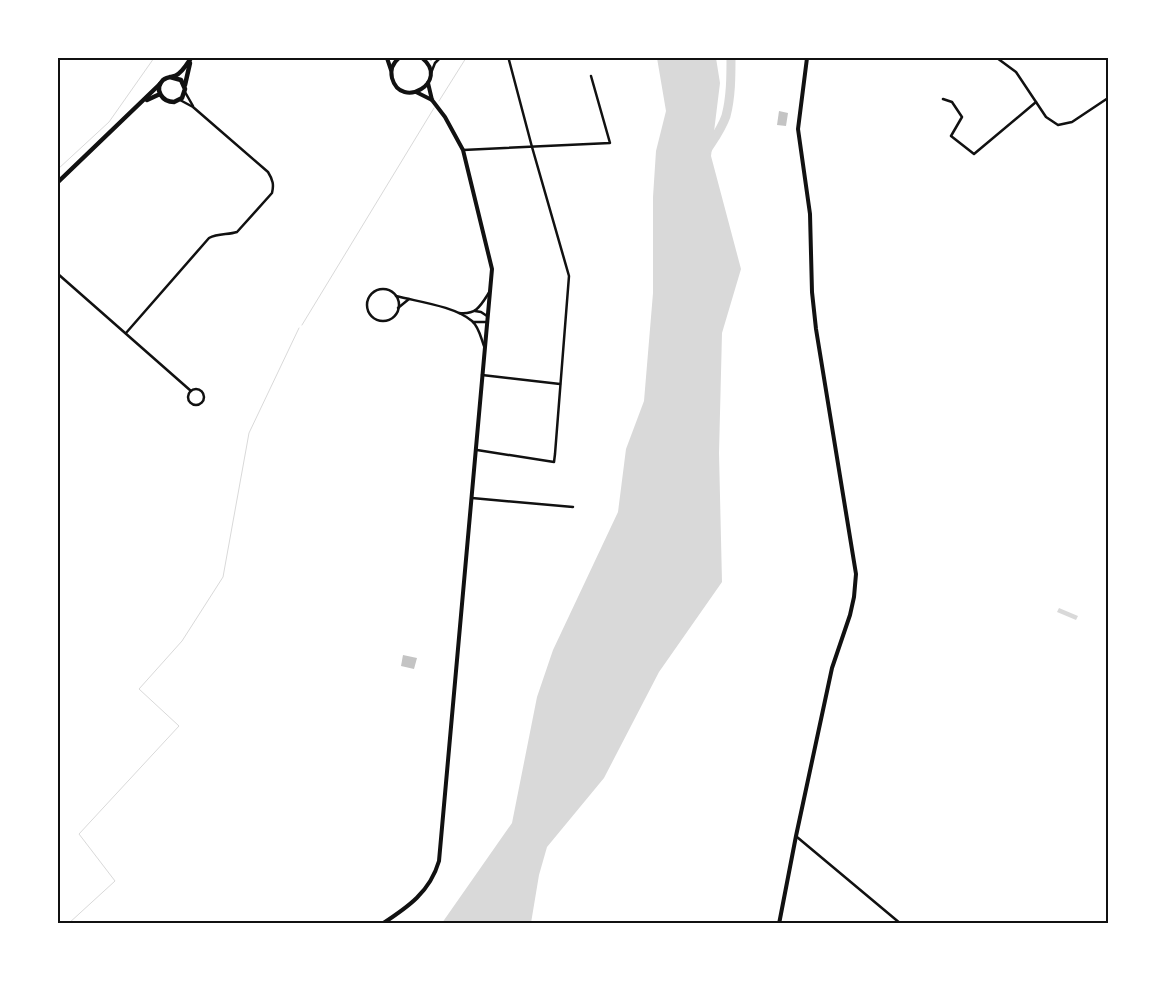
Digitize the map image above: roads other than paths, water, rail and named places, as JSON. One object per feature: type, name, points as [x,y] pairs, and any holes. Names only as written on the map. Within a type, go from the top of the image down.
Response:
[{"type":"main road","points":[[58,182],[166,78],[180,73],[192,58]]},
{"type":"main road","points":[[160,84],[160,94],[163,99],[168,102],[180,100],[185,89],[187,70],[192,58]]},
{"type":"main road","points":[[170,77],[181,80],[185,89]]},
{"type":"main road","points":[[135,108],[153,96],[160,94]]},
{"type":"street","points":[[388,58],[394,83],[403,92],[416,92],[428,84]]},
{"type":"street","points":[[391,71],[399,58]]},
{"type":"street","points":[[424,58],[434,58]]},
{"type":"street","points":[[424,58],[431,74]]},
{"type":"street","points":[[382,924],[414,903],[433,878],[439,861],[492,269],[463,150],[445,117],[432,100],[428,84],[435,62],[440,58]]},
{"type":"street","points":[[779,924],[832,668],[854,597],[856,574],[812,301],[810,214],[798,129],[807,58]]},
{"type":"street","points":[[997,58],[1016,72],[1048,119],[1060,126],[1077,119],[1108,98]]},
{"type":"street","points":[[476,450],[554,462],[561,384],[568,276],[509,60]]},
{"type":"street","points":[[463,150],[610,143],[591,76]]},
{"type":"street","points":[[185,89],[193,107]]},
{"type":"street","points":[[416,92],[432,100]]},
{"type":"street","points":[[126,333],[209,238],[214,235],[237,232],[272,193],[274,187],[268,172],[193,107],[180,100]]},
{"type":"street","points":[[943,100],[952,102],[962,117],[951,136],[974,154],[1036,102]]},
{"type":"street","points":[[58,274],[191,391]]},
{"type":"street","points":[[408,300],[398,308],[392,317],[383,321],[372,316],[367,307],[370,295],[378,290],[388,290],[396,296],[408,300],[467,314],[474,311],[484,301],[490,290]]},
{"type":"street","points":[[396,296],[398,308]]},
{"type":"street","points":[[474,311],[481,312],[488,319]]},
{"type":"street","points":[[457,313],[473,322],[485,347]]},
{"type":"street","points":[[473,322],[488,319]]},
{"type":"street","points":[[482,375],[561,384]]},
{"type":"street","points":[[196,389],[202,392],[204,397],[201,402],[194,404],[190,402],[188,395],[191,391],[196,389]]},
{"type":"street","points":[[472,498],[573,507]]},
{"type":"street","points":[[796,836],[901,924]]},
{"type":"waterway","points":[[58,169],[109,122],[154,58]]},
{"type":"waterway","points":[[439,101],[466,58]]},
{"type":"waterway","points":[[707,150],[720,129],[728,109],[731,58]]},
{"type":"waterway","points":[[302,325],[434,108]]},
{"type":"waterway","points":[[68,924],[115,881],[79,834],[179,726],[139,689],[182,641],[223,577],[249,433],[299,328]]}]
